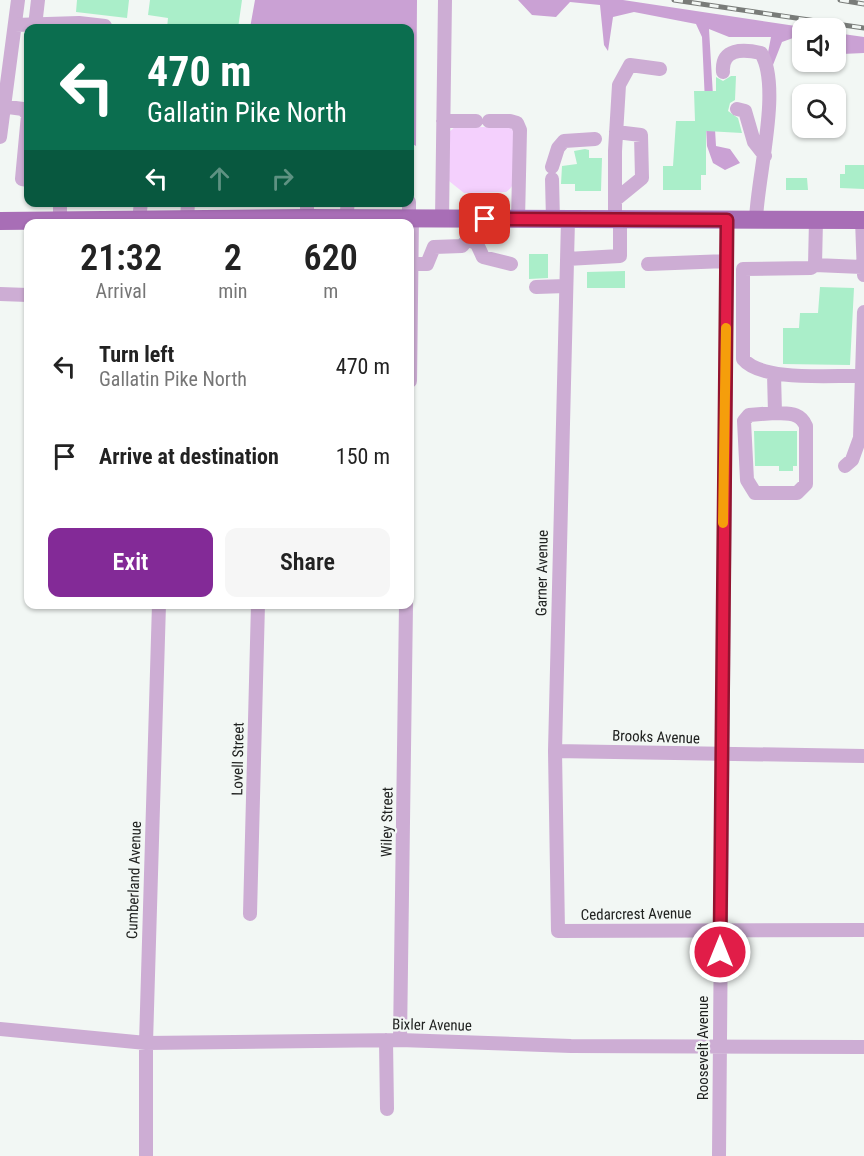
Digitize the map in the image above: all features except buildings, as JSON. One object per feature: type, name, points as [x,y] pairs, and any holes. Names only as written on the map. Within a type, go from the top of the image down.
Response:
[{"type":"main road","points":[[281,219],[347,210],[410,213],[442,219],[863,220]]},
{"type":"main road","points":[[114,219],[179,217],[224,219]]},
{"type":"main road","points":[[0,221],[24,222]]},
{"type":"street","points":[[0,134],[5,60],[15,25],[18,0]]},
{"type":"street","points":[[35,24],[38,0]]},
{"type":"street","points":[[442,219],[445,0]]},
{"type":"street","points":[[64,24],[88,24]]},
{"type":"street","points":[[15,25],[24,25]]},
{"type":"street","points":[[723,72],[722,64],[728,54],[739,50],[761,53],[765,60],[768,129],[757,191],[756,220]]},
{"type":"street","points":[[567,259],[620,256],[615,200],[619,85],[630,65],[660,69]]},
{"type":"street","points":[[2,107],[24,110]]},
{"type":"street","points":[[737,109],[745,111],[754,142],[765,156]]},
{"type":"street","points":[[443,121],[510,121],[517,123],[520,130],[518,220]]},
{"type":"street","points":[[615,200],[642,178],[641,135],[616,132]]},
{"type":"street","name":"Garner Avenue","points":[[558,926],[555,751],[567,259],[552,173],[558,148],[564,141],[595,139]]},
{"type":"street","points":[[24,158],[22,179],[24,179]]},
{"type":"street","points":[[414,264],[427,264],[434,247],[462,246],[468,239],[468,219]]},
{"type":"street","name":"Roosevelt Avenue","points":[[719,1156],[720,756],[727,220]]},
{"type":"street","points":[[815,265],[816,220]]},
{"type":"street","points":[[861,376],[774,374],[754,369],[743,359],[743,269],[811,268],[815,265],[863,271],[863,220]]},
{"type":"street","points":[[468,239],[477,244],[483,257],[511,264]]},
{"type":"street","points":[[648,264],[727,261]]},
{"type":"street","points":[[536,287],[566,286]]},
{"type":"street","points":[[0,294],[24,295]]},
{"type":"street","points":[[845,466],[852,460],[860,438],[864,312]]},
{"type":"street","points":[[774,374],[775,413]]},
{"type":"street","points":[[775,413],[794,414],[802,418],[806,426],[806,484],[797,493],[755,494],[747,480],[744,421],[749,415],[775,413]]},
{"type":"street","name":"Cumberland Avenue","points":[[146,1156],[146,1043],[159,609]]},
{"type":"street","name":"Lovell Street","points":[[250,915],[258,609]]},
{"type":"street","name":"Wiley Street","points":[[387,1109],[393,1040],[406,609]]},
{"type":"street","name":"Brooks Avenue","points":[[555,751],[720,756],[864,756]]},
{"type":"street","name":"Cedarcrest Avenue","points":[[558,926],[558,931],[864,930]]},
{"type":"street","name":"Bixler Avenue","points":[[0,1029],[146,1043],[393,1040],[571,1046],[864,1047]]},
{"type":"shaded area","points":[[255,0],[417,0],[416,146],[414,145],[414,24],[251,24]]},
{"type":"shaded area","points":[[518,0],[623,0],[792,25],[792,38],[782,42],[771,70],[765,68],[771,37],[729,37],[709,29],[716,146],[730,149],[740,163],[725,170],[713,163],[707,146],[702,37],[696,24],[634,12],[613,17],[608,51],[604,45],[600,5],[570,2],[556,17],[532,15]]},
{"type":"shaded area","points":[[846,34],[864,37],[864,53],[846,54]]},
{"type":"shaded area","points":[[456,126],[511,128],[514,132],[516,174],[511,188],[506,192],[464,193],[449,181],[449,132]]},
{"type":"railway","points":[[674,0],[864,28]]},
{"type":"railway","points":[[840,0],[864,4]]},
{"type":"slow traffic","points":[[723,523],[726,328]]},
{"type":"route","points":[[485,219],[727,220],[720,756],[720,952]]}]
